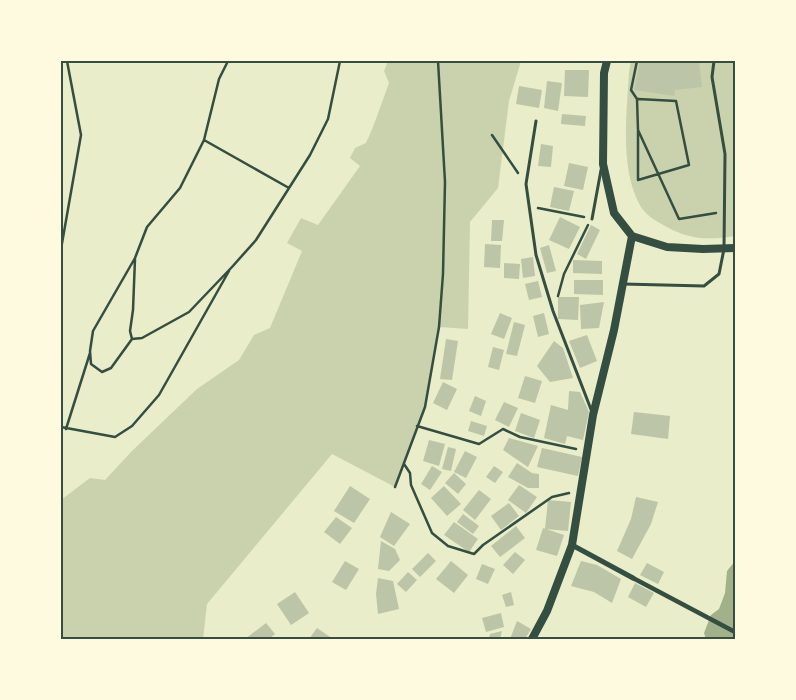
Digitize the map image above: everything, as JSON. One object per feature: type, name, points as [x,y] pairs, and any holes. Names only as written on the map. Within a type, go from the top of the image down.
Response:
[{"type":"street","points":[[607,61],[604,73],[603,164],[614,213],[632,236],[667,247],[735,248]]},
{"type":"street","points":[[532,639],[547,611],[572,545],[593,415],[614,330],[632,236]]},
{"type":"street","points":[[572,545],[735,632]]},
{"type":"lane","points":[[622,284],[704,286],[719,274],[723,261],[725,154],[712,77],[714,61]]},
{"type":"lane","points":[[536,121],[526,184],[536,254],[553,311],[593,415]]},
{"type":"lane","points":[[592,219],[603,164]]},
{"type":"path","points":[[61,249],[81,135],[67,61]]},
{"type":"path","points":[[66,429],[90,351],[93,331],[135,258],[146,227],[180,188],[204,140],[220,79],[228,61]]},
{"type":"path","points":[[90,351],[91,364],[102,372],[111,368],[132,339],[142,338],[189,312],[256,240],[310,155],[328,119],[340,61]]},
{"type":"path","points":[[395,487],[425,407],[439,327],[443,274],[445,182],[438,61]]},
{"type":"path","points":[[637,61],[631,90],[637,99],[638,180],[689,165],[676,101],[637,99]]},
{"type":"path","points":[[638,130],[679,219],[725,212]]},
{"type":"path","points":[[492,135],[526,184]]},
{"type":"path","points":[[204,140],[289,188]]},
{"type":"path","points":[[529,207],[592,219],[564,274],[553,311]]},
{"type":"path","points":[[132,339],[130,332],[133,310],[135,258]]},
{"type":"path","points":[[61,427],[115,437],[132,426],[159,395],[232,266]]},
{"type":"path","points":[[418,426],[479,444],[503,429],[520,437],[588,451]]},
{"type":"path","points":[[404,464],[410,472],[410,485],[432,533],[448,546],[474,554],[483,545],[552,497],[564,493],[581,493]]},
{"type":"shaded area","points":[[388,61],[521,61],[509,101],[498,188],[470,222],[468,329],[439,327],[425,407],[395,487],[332,454],[207,604],[203,639],[61,639],[61,500],[90,478],[105,480],[132,451],[197,389],[239,360],[254,335],[270,328],[302,251],[287,243],[301,218],[318,225],[360,166],[350,158],[355,148],[366,143],[373,127],[389,83],[384,71]]},
{"type":"shaded area","points":[[631,61],[735,61],[735,236],[699,238],[683,234],[655,220],[641,207],[634,192],[627,159],[626,123]]},
{"type":"shaded area","points":[[735,561],[735,639],[706,639],[704,633],[711,615],[719,609],[725,593],[727,571]]},
{"type":"building","points":[[640,61],[699,62],[702,87],[675,90],[674,96],[634,90]]},
{"type":"building","points":[[565,70],[589,70],[588,97],[564,96]]},
{"type":"building","points":[[547,81],[562,83],[558,111],[544,108]]},
{"type":"building","points":[[519,86],[542,90],[539,108],[516,104]]},
{"type":"building","points":[[562,114],[586,116],[585,126],[561,124]]},
{"type":"building","points":[[541,144],[553,146],[551,167],[538,166]]},
{"type":"building","points":[[569,163],[588,167],[583,190],[564,186]]},
{"type":"building","points":[[554,187],[574,191],[569,211],[550,207]]},
{"type":"building","points":[[560,217],[580,227],[569,249],[549,240]]},
{"type":"building","points":[[492,220],[504,220],[502,241],[491,241]]},
{"type":"building","points":[[591,225],[600,230],[586,259],[577,254]]},
{"type":"building","points":[[485,244],[501,245],[500,268],[484,267]]},
{"type":"building","points":[[549,245],[556,271],[547,273],[540,248]]},
{"type":"building","points":[[533,257],[535,276],[523,278],[521,259]]},
{"type":"building","points":[[573,260],[602,261],[602,274],[573,273]]},
{"type":"building","points":[[504,263],[520,264],[519,279],[504,278]]},
{"type":"building","points":[[574,280],[603,280],[603,295],[574,294]]},
{"type":"building","points":[[538,281],[542,297],[529,300],[525,284]]},
{"type":"building","points":[[558,297],[579,297],[578,320],[558,319]]},
{"type":"building","points":[[604,302],[599,328],[581,329],[580,305]]},
{"type":"building","points":[[500,313],[512,318],[504,339],[491,334]]},
{"type":"building","points":[[544,313],[549,334],[538,337],[533,316]]},
{"type":"building","points":[[514,322],[525,325],[517,356],[506,354]]},
{"type":"building","points":[[587,335],[597,361],[580,368],[569,341]]},
{"type":"building","points":[[446,339],[458,341],[452,380],[440,379]]},
{"type":"building","points":[[554,341],[563,348],[573,378],[550,382],[537,366]]},
{"type":"building","points":[[493,347],[504,350],[499,370],[488,367]]},
{"type":"building","points":[[525,376],[542,381],[535,403],[518,398]]},
{"type":"building","points":[[443,382],[457,389],[447,410],[433,403]]},
{"type":"building","points":[[569,391],[580,392],[589,412],[583,440],[567,436],[565,444],[544,438],[551,405],[568,410]]},
{"type":"building","points":[[475,396],[486,401],[481,416],[469,411]]},
{"type":"building","points":[[504,402],[518,408],[509,427],[495,420]]},
{"type":"building","points":[[634,412],[670,416],[668,439],[631,434]]},
{"type":"building","points":[[521,413],[540,420],[534,438],[515,431]]},
{"type":"building","points":[[471,421],[487,426],[484,436],[468,431]]},
{"type":"building","points":[[509,438],[538,446],[528,467],[503,450]]},
{"type":"building","points":[[429,440],[445,444],[439,466],[423,461]]},
{"type":"building","points":[[448,447],[456,449],[451,471],[442,469]]},
{"type":"building","points":[[542,448],[582,457],[578,476],[537,467]]},
{"type":"building","points":[[465,451],[477,457],[466,478],[454,472]]},
{"type":"building","points":[[517,463],[532,473],[539,474],[539,488],[528,488],[508,477]]},
{"type":"building","points":[[432,466],[442,472],[430,490],[421,484]]},
{"type":"building","points":[[494,466],[503,472],[495,483],[486,477]]},
{"type":"building","points":[[454,473],[466,484],[458,494],[445,483]]},
{"type":"building","points":[[519,485],[537,497],[526,513],[508,500]]},
{"type":"building","points":[[350,486],[370,499],[354,523],[334,511]]},
{"type":"building","points":[[444,486],[461,504],[447,516],[431,498]]},
{"type":"building","points":[[479,490],[491,499],[475,520],[463,510]]},
{"type":"building","points":[[636,497],[658,502],[651,524],[632,559],[617,551],[631,519]]},
{"type":"building","points":[[548,500],[571,502],[568,531],[545,529]]},
{"type":"building","points":[[509,503],[519,516],[501,530],[491,516]]},
{"type":"building","points":[[391,512],[410,524],[394,546],[380,537]]},
{"type":"building","points":[[463,514],[479,526],[473,534],[457,522]]},
{"type":"building","points":[[336,517],[352,528],[340,544],[324,532]]},
{"type":"building","points":[[454,522],[478,539],[469,552],[444,535]]},
{"type":"building","points":[[516,526],[525,538],[500,557],[491,546]]},
{"type":"building","points":[[543,528],[564,535],[557,556],[536,550]]},
{"type":"building","points":[[381,541],[395,549],[400,560],[389,571],[378,569]]},
{"type":"building","points":[[515,552],[525,560],[513,574],[503,565]]},
{"type":"building","points":[[428,553],[436,561],[420,577],[412,569]]},
{"type":"building","points":[[345,561],[359,569],[346,590],[332,582]]},
{"type":"building","points":[[451,561],[468,575],[454,593],[436,579]]},
{"type":"building","points":[[581,561],[597,565],[621,579],[612,603],[594,592],[571,586]]},
{"type":"building","points":[[647,563],[664,572],[658,584],[640,575]]},
{"type":"building","points":[[482,564],[495,569],[488,584],[476,579]]},
{"type":"building","points":[[408,572],[417,580],[406,592],[397,584]]},
{"type":"building","points":[[378,578],[393,581],[399,609],[378,614],[376,594]]},
{"type":"building","points":[[635,583],[654,593],[646,607],[628,597]]},
{"type":"building","points":[[295,592],[309,613],[291,625],[277,604]]},
{"type":"building","points":[[511,592],[514,605],[506,607],[502,595]]},
{"type":"building","points":[[501,613],[504,627],[486,632],[482,618]]},
{"type":"building","points":[[517,621],[531,629],[525,639],[510,639]]},
{"type":"building","points":[[266,623],[275,634],[269,639],[245,639]]},
{"type":"building","points":[[317,628],[333,639],[309,639]]},
{"type":"building","points":[[502,631],[500,639],[489,639],[490,634]]}]
